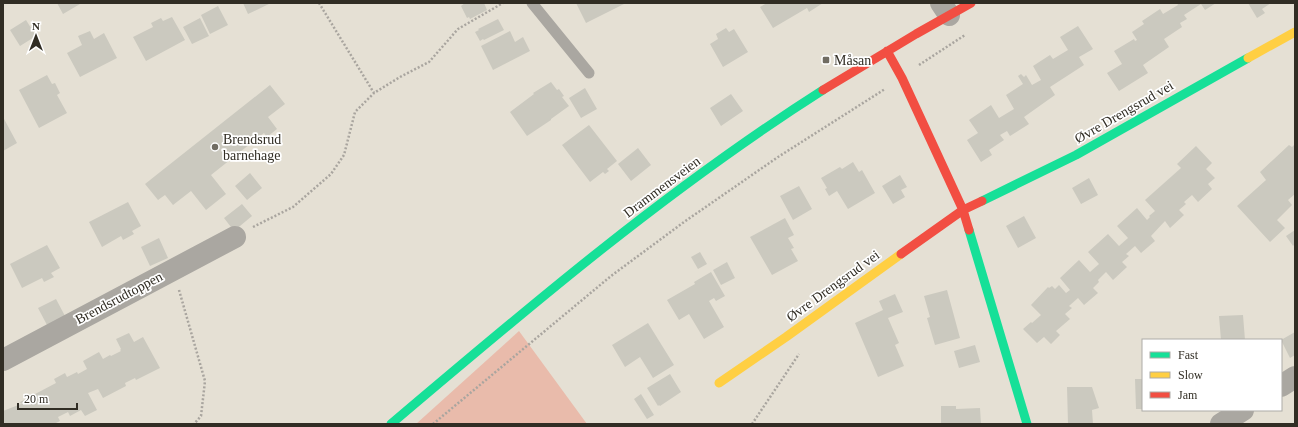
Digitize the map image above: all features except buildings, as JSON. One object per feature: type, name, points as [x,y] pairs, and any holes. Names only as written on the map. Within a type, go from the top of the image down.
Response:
[{"type":"street","name":"Drammensveien","points":[[391,424],[552,289],[626,231],[724,158],[793,110],[887,51],[945,9],[971,3]]},
{"type":"street","name":"Øvre Drengsrud vei","points":[[719,383],[786,337],[963,210],[1076,155],[1295,32]]},
{"type":"street","points":[[887,51],[902,78],[963,210],[1027,424]]},
{"type":"street","name":"Brendsrudtoppen","points":[[3,360],[173,268],[235,237]]},
{"type":"street","points":[[1282,385],[1295,377]]},
{"type":"street","points":[[1221,424],[1241,411]]},
{"type":"lane","points":[[532,3],[589,73]]},
{"type":"path","points":[[318,3],[374,93]]},
{"type":"path","points":[[235,237],[292,207],[331,174],[344,155],[355,112],[374,93],[429,62],[458,28],[503,3]]},
{"type":"path","points":[[918,66],[965,35]]},
{"type":"path","points":[[433,424],[611,276],[678,226],[778,157],[890,85]]},
{"type":"path","points":[[173,268],[206,381],[201,416],[194,424]]},
{"type":"path","points":[[752,424],[802,351]]},
{"type":"shaded area","points":[[519,331],[587,424],[416,424]]},
{"type":"traffic: fast","points":[[982,201],[1076,155],[1248,58]]},
{"type":"traffic: fast","points":[[391,424],[548,292],[655,208],[710,167],[823,90]]},
{"type":"traffic: fast","points":[[969,230],[1027,424]]},
{"type":"traffic: slow","points":[[1248,58],[1295,32]]},
{"type":"traffic: slow","points":[[719,383],[786,337],[901,254]]},
{"type":"traffic: jam","points":[[823,90],[971,3]]},
{"type":"traffic: jam","points":[[887,51],[902,78],[963,210],[969,230]]},
{"type":"traffic: jam","points":[[901,254],[963,210],[982,201]]},
{"type":"place","name":"Måsan","points":[[826,60]]},
{"type":"place","name":"Brendsrud barnehage","points":[[215,147]]}]
